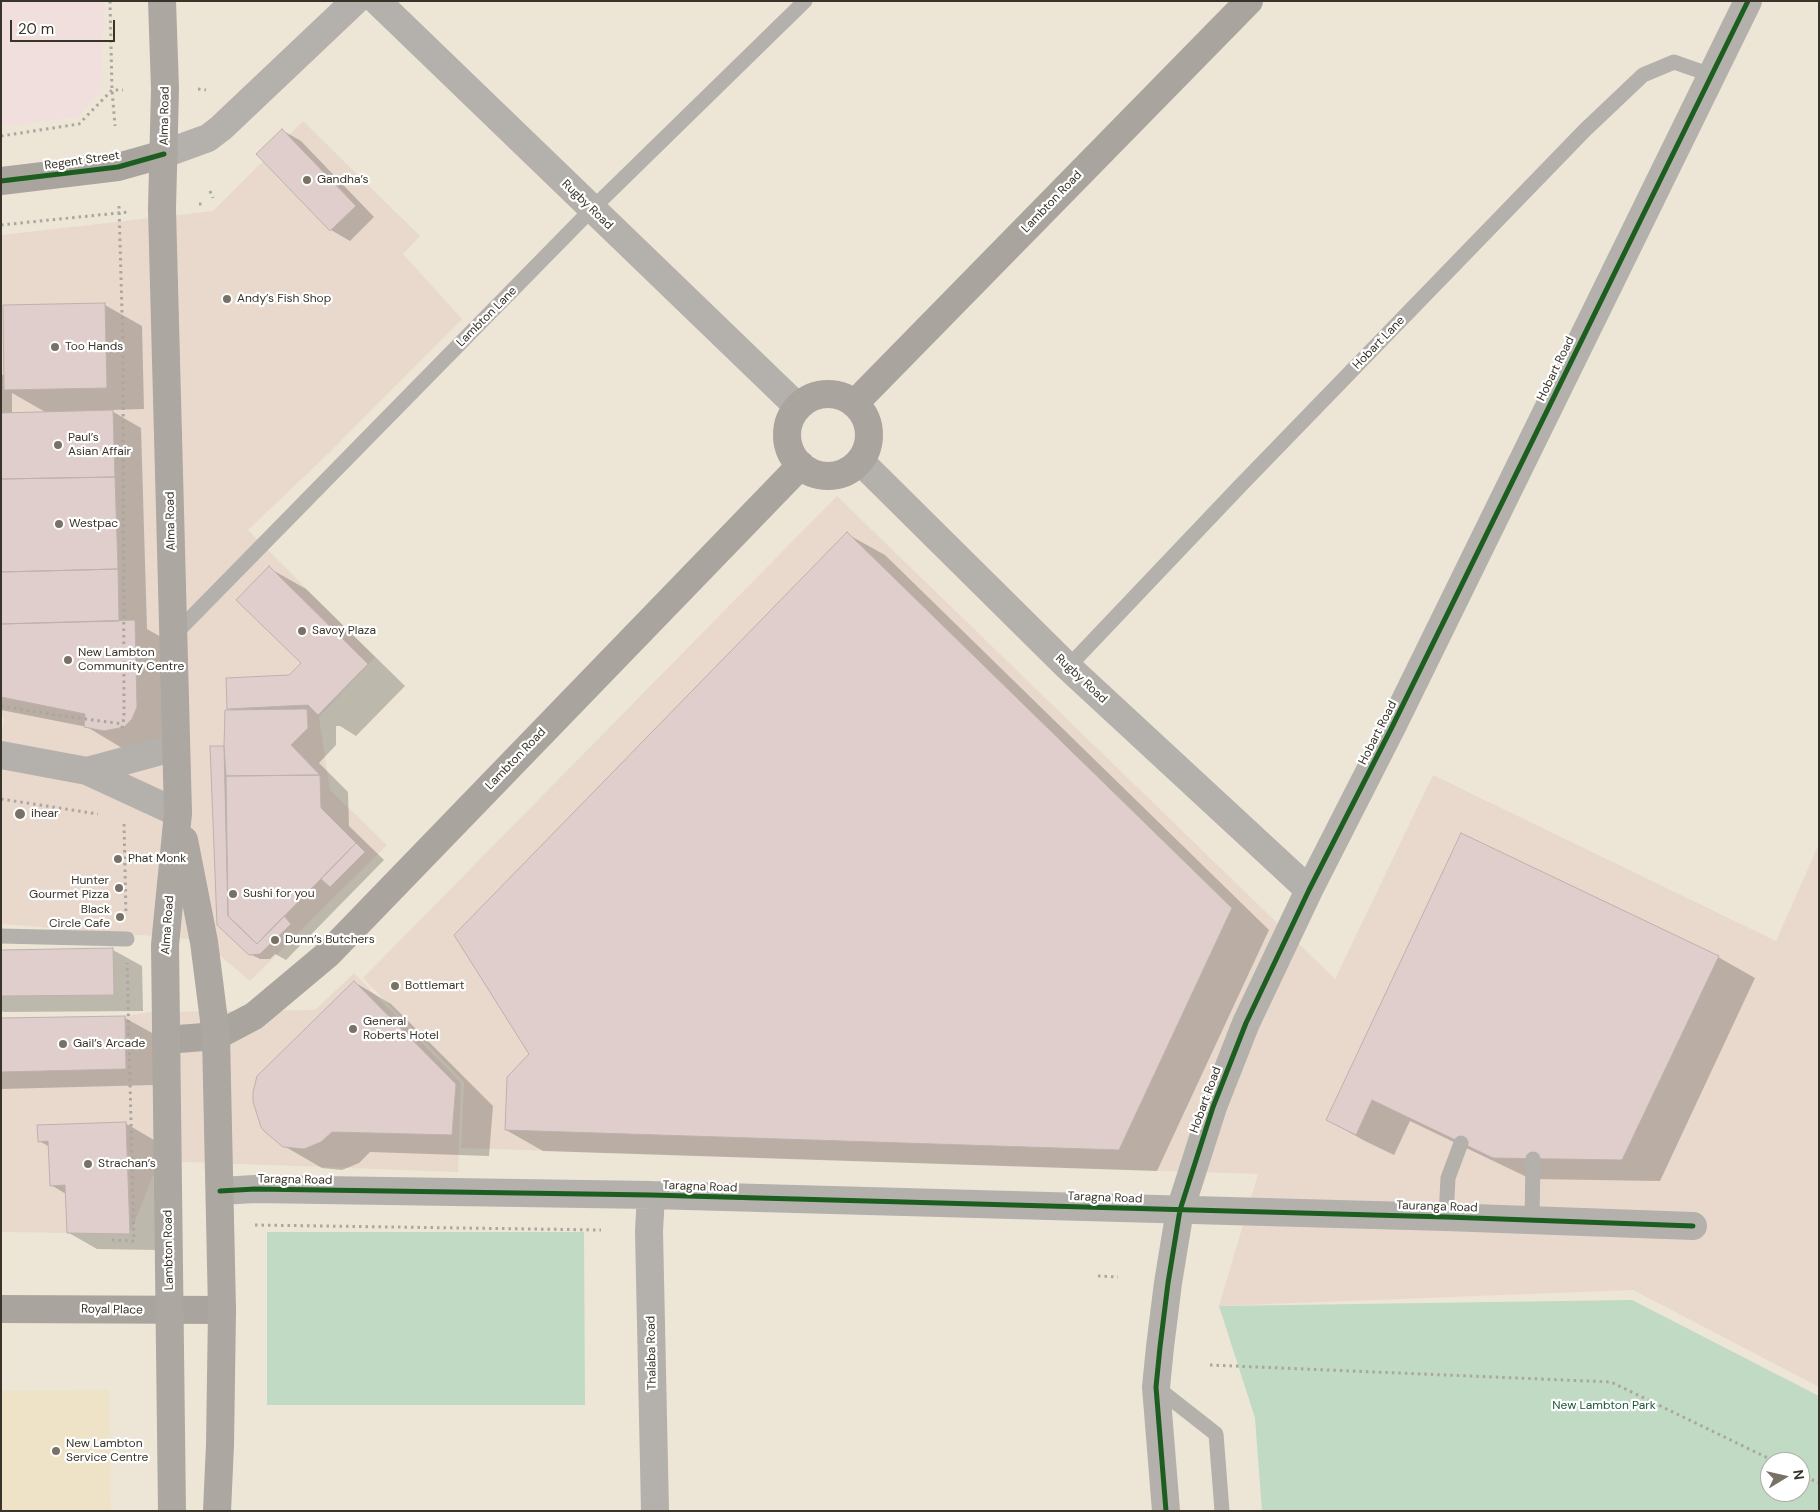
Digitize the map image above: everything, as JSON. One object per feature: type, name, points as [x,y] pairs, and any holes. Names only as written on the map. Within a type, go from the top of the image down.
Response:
[{"type":"main road","name":"Alma Road","points":[[162,1],[165,90],[162,209],[178,812],[165,945],[166,1040]]},
{"type":"main road","name":"Lambton Road","points":[[855,403],[1249,1]]},
{"type":"main road","name":"Regent Street","points":[[1,181],[118,167],[164,154]]},
{"type":"main road","points":[[826,393],[836,394],[855,403],[862,411],[870,432],[866,452],[860,461],[851,469],[831,476],[809,471],[801,465],[789,447],[787,436],[788,426],[798,406],[816,395],[826,393]]},
{"type":"main road","name":"Lambton Road","points":[[172,1511],[166,1040],[216,1036],[254,1016],[328,954],[801,465]]},
{"type":"main road","points":[[178,812],[204,942],[216,1036],[222,1310],[217,1511]]},
{"type":"main road","name":"Royal Place","points":[[1,1309],[222,1310]]},
{"type":"street","name":"Regent Street","points":[[164,154],[208,138],[221,128],[355,1]]},
{"type":"street","name":"Rugby Road","points":[[377,1],[592,210],[798,406]]},
{"type":"street","name":"Hobart Road","points":[[1166,1511],[1156,1387],[1168,1283],[1180,1210],[1213,1107],[1246,1023],[1309,890],[1392,727],[1748,1]]},
{"type":"street","name":"Rugby Road","points":[[860,461],[1068,667],[1309,890]]},
{"type":"street","points":[[87,771],[176,747]]},
{"type":"street","points":[[1,755],[87,771],[178,812]]},
{"type":"street","name":"Taragna Road","points":[[220,1192],[255,1189],[651,1195],[1180,1210]]},
{"type":"street","name":"Thalaba Road","points":[[651,1195],[649,1231],[655,1511]]},
{"type":"street","name":"Tauranga Road","points":[[1180,1210],[1693,1226]]},
{"type":"lane","name":"Lambton Lane","points":[[174,636],[592,210],[805,1]]},
{"type":"lane","name":"Hobart Lane","points":[[1068,667],[1233,493],[1585,130],[1643,75],[1674,62],[1711,75]]},
{"type":"lane","points":[[1,936],[127,939]]},
{"type":"lane","points":[[1446,1217],[1448,1178],[1460,1143]]},
{"type":"lane","points":[[1532,1220],[1533,1159]]},
{"type":"lane","points":[[1156,1387],[1216,1434],[1222,1511]]},
{"type":"path","points":[[110,1],[112,90],[115,126]]},
{"type":"path","points":[[197,89],[206,90]]},
{"type":"path","points":[[1,136],[80,124],[112,90],[123,90]]},
{"type":"path","points":[[210,191],[213,198]]},
{"type":"path","points":[[199,204],[204,204]]},
{"type":"path","points":[[120,206],[123,348],[123,724],[121,731]]},
{"type":"path","points":[[1,225],[128,212]]},
{"type":"path","points":[[1,706],[123,724]]},
{"type":"path","points":[[1,798],[105,815]]},
{"type":"path","points":[[112,1240],[134,1241],[123,818]]},
{"type":"path","points":[[255,1225],[601,1230]]},
{"type":"path","points":[[1098,1276],[1118,1277]]},
{"type":"path","points":[[1210,1365],[1612,1382],[1760,1454]]},
{"type":"shaded area","points":[[1,1],[105,1],[100,92],[78,117],[1,126]]},
{"type":"shaded area","points":[[303,121],[420,236],[403,254],[462,319],[329,453],[248,530],[375,657],[319,717],[330,790],[387,845],[250,981],[202,940],[1,924],[1,737],[4,718],[1,717],[1,235],[213,211]]},
{"type":"shaded area","points":[[837,496],[1335,979],[1433,775],[1776,941],[1819,844],[1819,1387],[1633,1290],[1219,1306],[1258,1174],[461,1148],[464,1082],[363,978]]},
{"type":"shaded area","points":[[354,973],[461,1083],[458,1172],[159,1161],[130,1234],[1,1232],[1,1018],[125,1016],[149,1012],[315,1010]]},
{"type":"shaded area","name":"New Lambton Service Centre","points":[[109,1390],[111,1511],[1,1511],[1,1391]]},
{"type":"green space","points":[[267,1232],[584,1232],[585,1405],[267,1405]]},
{"type":"green space","name":"New Lambton Park","points":[[1632,1300],[1819,1396],[1819,1511],[1262,1511],[1255,1418],[1219,1306]]},
{"type":"building","name":"Gandha’s","points":[[282,129],[356,206],[330,231],[256,154]]},
{"type":"building","name":"Too Hands","points":[[105,303],[107,388],[4,390],[3,305]]},
{"type":"building","name":"Paul’s Asian Affair","points":[[113,410],[115,477],[1,479],[1,413]]},
{"type":"building","name":"Westpac","points":[[115,477],[118,569],[1,572],[1,479]]},
{"type":"building","points":[[847,532],[1232,908],[1119,1150],[505,1130],[507,1077],[529,1054],[454,935]]},
{"type":"building","name":"Savoy Plaza","points":[[269,566],[368,664],[318,715],[308,705],[227,709],[226,678],[289,675],[301,663],[236,600]]},
{"type":"building","points":[[118,569],[119,621],[1,624],[1,572]]},
{"type":"building","name":"New Lambton Community Centre","points":[[135,620],[137,707],[132,719],[124,727],[104,731],[84,727],[85,714],[1,697],[1,624]]},
{"type":"building","points":[[307,709],[308,728],[291,745],[320,775],[226,776],[224,746],[225,710]]},
{"type":"building","points":[[210,746],[224,746],[228,916],[257,944],[284,916],[291,924],[260,954],[249,955],[217,925]]},
{"type":"building","points":[[320,775],[321,808],[356,843],[257,944],[228,916],[226,776]]},
{"type":"building","points":[[1461,833],[1719,956],[1622,1160],[1493,1158],[1372,1100],[1356,1135],[1326,1120]]},
{"type":"building","points":[[356,843],[365,852],[330,887],[321,879]]},
{"type":"building","points":[[113,948],[114,995],[1,996],[1,950]]},
{"type":"building","name":"General Roberts Hotel","points":[[354,981],[456,1084],[452,1135],[332,1132],[321,1142],[304,1149],[283,1147],[261,1127],[253,1102],[253,1092],[257,1076]]},
{"type":"building","name":"Gail’s Arcade","points":[[125,1016],[126,1069],[1,1072],[1,1018]]},
{"type":"building","name":"Strachan’s","points":[[126,1122],[130,1234],[67,1233],[65,1185],[50,1186],[48,1141],[38,1142],[37,1125]]},
{"type":"cycle path","points":[[1166,1511],[1156,1387],[1160,1347],[1180,1210],[1213,1107],[1246,1023],[1309,890],[1392,727],[1748,1]]},
{"type":"cycle path","points":[[1,181],[118,167],[164,154]]},
{"type":"cycle path","points":[[220,1191],[255,1189],[651,1195],[1446,1217],[1693,1226]]},
{"type":"place","name":"Gandha’s","points":[[307,180]]},
{"type":"place","name":"Andy’s Fish Shop","points":[[227,299]]},
{"type":"place","name":"Too Hands","points":[[55,347]]},
{"type":"place","name":"Paul’s Asian Affair","points":[[58,445]]},
{"type":"place","name":"Westpac","points":[[59,524]]},
{"type":"place","name":"Savoy Plaza","points":[[302,631]]},
{"type":"place","name":"New Lambton Community Centre","points":[[68,660]]},
{"type":"place","name":"ihear","points":[[20,814]]},
{"type":"place","name":"Phat Monk","points":[[118,859]]},
{"type":"place","name":"Hunter Gourmet Pizza","points":[[119,888]]},
{"type":"place","name":"Sushi for you","points":[[233,894]]},
{"type":"place","name":"Black Circle Cafe","points":[[120,917]]},
{"type":"place","name":"Dunn’s Butchers","points":[[275,940]]},
{"type":"place","name":"Bottlemart","points":[[395,986]]},
{"type":"place","name":"General Roberts Hotel","points":[[353,1029]]},
{"type":"place","name":"Gail’s Arcade","points":[[63,1044]]},
{"type":"place","name":"Strachan’s","points":[[88,1164]]},
{"type":"place","name":"New Lambton Service Centre","points":[[56,1451]]}]
